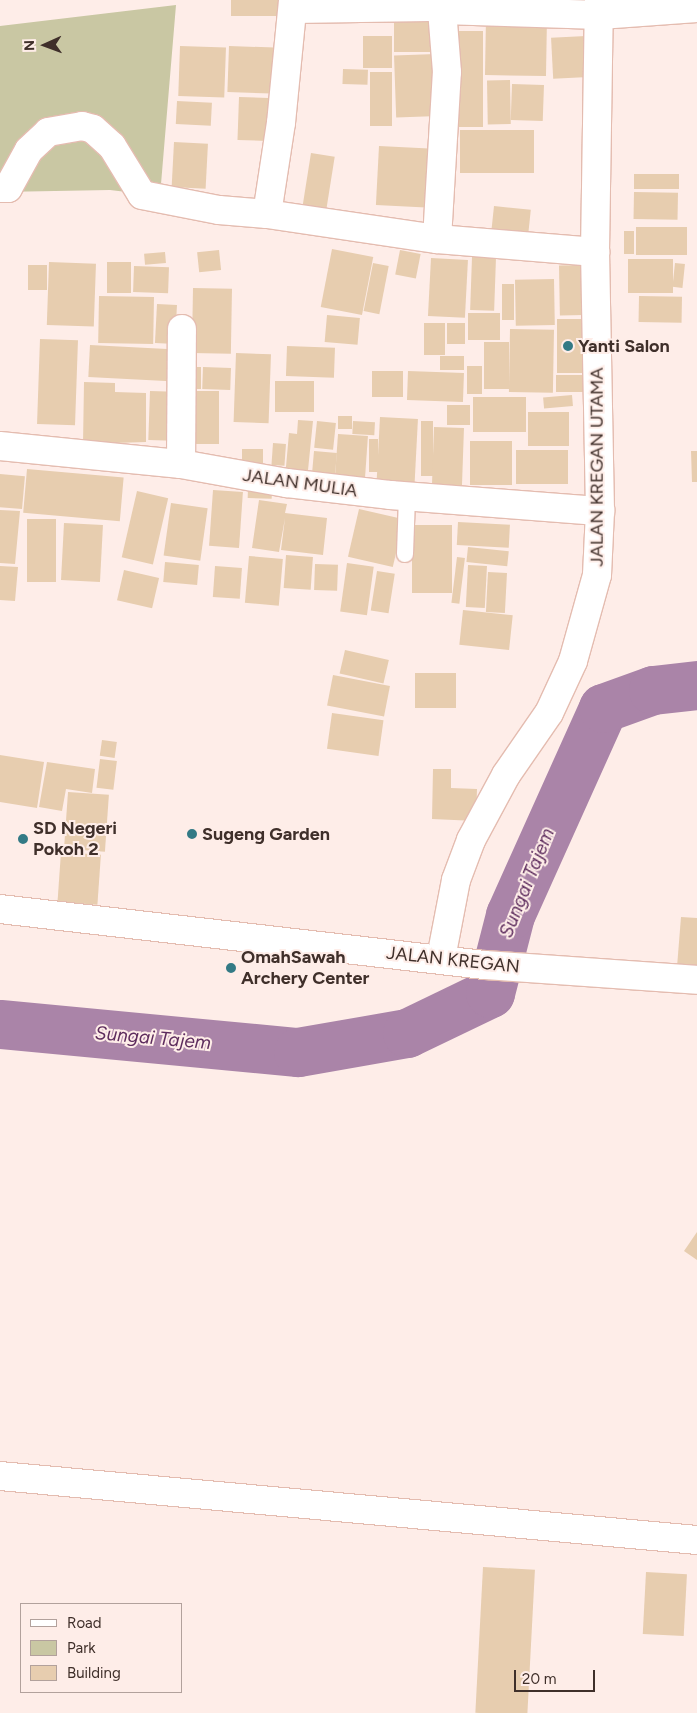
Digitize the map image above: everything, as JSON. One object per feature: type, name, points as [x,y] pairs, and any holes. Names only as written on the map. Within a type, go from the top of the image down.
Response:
[{"type":"street","points":[[267,214],[293,4],[429,7],[429,0]]},
{"type":"street","name":"JALAN KREGAN UTAMA","points":[[441,958],[456,880],[471,840],[506,775],[549,712],[573,661],[597,575],[600,511],[595,252],[600,8]]},
{"type":"street","points":[[437,239],[447,72],[442,10],[697,8]]},
{"type":"street","points":[[0,188],[8,188],[29,150],[48,132],[82,126],[93,129],[112,146],[142,195],[219,210],[267,214],[437,239],[595,252]]},
{"type":"street","points":[[181,464],[182,329]]},
{"type":"street","name":"JALAN MULIA","points":[[0,446],[181,464],[287,483],[408,496],[600,511]]},
{"type":"street","name":"JALAN KREGAN","points":[[0,909],[498,966],[697,980]]},
{"type":"street","points":[[0,1476],[697,1540]]},
{"type":"lane","points":[[405,554],[408,496]]},
{"type":"green space","points":[[176,5],[160,196],[110,190],[0,192],[0,26]]},
{"type":"building","points":[[231,0],[278,0],[278,16],[231,16]]},
{"type":"building","points":[[486,17],[547,18],[546,76],[485,75]]},
{"type":"building","points":[[394,20],[443,20],[443,52],[394,52]]},
{"type":"building","points":[[459,31],[483,31],[483,127],[459,127]]},
{"type":"building","points":[[363,36],[392,36],[392,68],[363,68]]},
{"type":"building","points":[[586,36],[588,77],[553,79],[551,38]]},
{"type":"building","points":[[180,46],[226,48],[224,98],[178,96]]},
{"type":"building","points":[[229,46],[282,48],[280,94],[227,92]]},
{"type":"building","points":[[436,54],[438,116],[396,117],[394,55]]},
{"type":"building","points":[[343,69],[368,70],[367,85],[342,84]]},
{"type":"building","points":[[370,72],[392,72],[392,126],[370,126]]},
{"type":"building","points":[[487,80],[510,80],[511,124],[488,124]]},
{"type":"building","points":[[512,84],[544,85],[543,121],[511,120]]},
{"type":"building","points":[[239,97],[276,98],[274,141],[237,140]]},
{"type":"building","points":[[177,101],[212,103],[211,126],[176,124]]},
{"type":"building","points":[[460,130],[534,130],[534,173],[460,173]]},
{"type":"building","points":[[174,142],[208,144],[206,189],[172,187]]},
{"type":"building","points":[[379,146],[429,149],[426,208],[376,205]]},
{"type":"building","points":[[311,153],[335,157],[326,209],[303,205]]},
{"type":"building","points":[[634,174],[679,174],[679,189],[634,189]]},
{"type":"building","points":[[634,192],[678,193],[678,220],[634,219]]},
{"type":"building","points":[[494,206],[531,210],[528,241],[491,237]]},
{"type":"building","points":[[636,227],[687,227],[687,255],[636,255]]},
{"type":"building","points":[[624,231],[634,231],[634,254],[624,254]]},
{"type":"building","points":[[332,249],[373,257],[362,315],[321,307]]},
{"type":"building","points":[[219,250],[221,270],[199,272],[197,252]]},
{"type":"building","points":[[400,250],[421,254],[416,279],[395,275]]},
{"type":"building","points":[[165,252],[166,263],[145,265],[144,254]]},
{"type":"building","points":[[472,257],[496,258],[494,311],[470,310]]},
{"type":"building","points":[[431,258],[468,260],[465,318],[428,316]]},
{"type":"building","points":[[628,259],[673,259],[673,293],[628,293]]},
{"type":"building","points":[[49,262],[96,264],[94,327],[47,325]]},
{"type":"building","points":[[107,262],[131,262],[131,293],[107,293]]},
{"type":"building","points":[[373,263],[389,266],[379,314],[364,311]]},
{"type":"building","points":[[675,263],[685,264],[682,288],[672,287]]},
{"type":"building","points":[[28,265],[47,265],[47,290],[28,290]]},
{"type":"building","points":[[559,265],[583,265],[584,315],[560,315]]},
{"type":"building","points":[[134,266],[169,267],[168,293],[133,292]]},
{"type":"building","points":[[554,279],[555,325],[516,326],[515,280]]},
{"type":"building","points":[[502,284],[514,284],[514,320],[502,320]]},
{"type":"building","points":[[193,288],[232,289],[231,354],[192,353]]},
{"type":"building","points":[[99,296],[154,297],[153,344],[98,343]]},
{"type":"building","points":[[639,296],[682,297],[682,323],[639,322]]},
{"type":"building","points":[[157,304],[177,305],[175,344],[155,343]]},
{"type":"building","points":[[468,313],[500,313],[500,340],[468,340]]},
{"type":"building","points":[[327,315],[360,318],[358,345],[325,342]]},
{"type":"building","points":[[557,319],[583,319],[583,373],[557,373]]},
{"type":"building","points":[[424,323],[445,323],[445,355],[424,355]]},
{"type":"building","points":[[447,323],[465,323],[465,344],[447,344]]},
{"type":"building","points":[[510,329],[554,330],[553,393],[509,392]]},
{"type":"building","points":[[40,339],[78,340],[75,425],[37,424]]},
{"type":"building","points":[[484,342],[509,342],[509,389],[484,389]]},
{"type":"building","points":[[90,345],[172,349],[170,381],[88,377]]},
{"type":"building","points":[[287,346],[335,348],[334,378],[286,376]]},
{"type":"building","points":[[236,353],[271,354],[269,423],[234,422]]},
{"type":"building","points":[[440,356],[464,356],[464,370],[440,370]]},
{"type":"building","points":[[467,366],[482,366],[482,394],[467,394]]},
{"type":"building","points":[[187,367],[201,367],[201,389],[187,389]]},
{"type":"building","points":[[203,367],[231,368],[230,390],[202,389]]},
{"type":"building","points":[[372,371],[403,371],[403,397],[372,397]]},
{"type":"building","points":[[408,371],[464,373],[463,402],[407,400]]},
{"type":"building","points":[[556,375],[583,375],[583,392],[556,392]]},
{"type":"building","points":[[275,381],[314,381],[314,412],[275,412]]},
{"type":"building","points":[[84,382],[115,383],[115,392],[146,393],[146,442],[83,444]]},
{"type":"building","points":[[150,391],[175,392],[173,441],[148,440]]},
{"type":"building","points":[[185,391],[219,391],[219,444],[185,444]]},
{"type":"building","points":[[572,395],[573,406],[544,408],[543,398]]},
{"type":"building","points":[[473,397],[526,397],[526,432],[473,432]]},
{"type":"building","points":[[447,405],[470,405],[470,425],[447,425]]},
{"type":"building","points":[[528,412],[569,412],[569,446],[528,446]]},
{"type":"building","points":[[338,416],[352,416],[352,429],[338,429]]},
{"type":"building","points":[[380,417],[418,419],[415,482],[377,480]]},
{"type":"building","points":[[298,420],[313,421],[307,480],[285,478],[289,433],[297,434]]},
{"type":"building","points":[[317,421],[336,423],[333,450],[314,448]]},
{"type":"building","points":[[353,421],[375,422],[374,435],[352,434]]},
{"type":"building","points":[[421,421],[433,421],[433,476],[421,476]]},
{"type":"building","points":[[434,427],[464,428],[462,486],[432,485]]},
{"type":"building","points":[[338,434],[368,436],[365,479],[335,477]]},
{"type":"building","points":[[369,439],[378,439],[378,472],[369,472]]},
{"type":"building","points":[[470,441],[512,441],[512,485],[470,485]]},
{"type":"building","points":[[273,443],[286,444],[284,466],[271,465]]},
{"type":"building","points":[[242,449],[263,449],[263,473],[242,473]]},
{"type":"building","points":[[516,450],[568,450],[568,484],[516,484]]},
{"type":"building","points":[[314,451],[337,453],[334,482],[311,480]]},
{"type":"building","points":[[691,451],[697,451],[697,482],[692,482]]},
{"type":"building","points":[[27,469],[124,477],[120,521],[23,513]]},
{"type":"building","points":[[0,474],[25,476],[22,509],[0,507]]},
{"type":"building","points":[[248,489],[272,490],[272,499],[248,498]]},
{"type":"building","points":[[213,490],[243,492],[239,548],[209,546]]},
{"type":"building","points":[[137,491],[168,498],[153,564],[122,557]]},
{"type":"building","points":[[259,500],[287,504],[285,513],[327,518],[323,555],[281,550],[285,518],[279,552],[252,548]]},
{"type":"building","points":[[171,503],[208,508],[200,561],[164,555]]},
{"type":"building","points":[[359,509],[404,519],[393,567],[348,557]]},
{"type":"building","points":[[0,510],[20,511],[15,564],[0,563]]},
{"type":"building","points":[[27,519],[56,519],[56,582],[27,582]]},
{"type":"building","points":[[458,522],[510,525],[509,548],[457,545]]},
{"type":"building","points":[[64,523],[103,525],[100,582],[61,580]]},
{"type":"building","points":[[412,525],[452,525],[452,593],[412,593]]},
{"type":"building","points":[[468,547],[509,551],[507,566],[466,562]]},
{"type":"building","points":[[286,555],[313,557],[311,590],[284,588]]},
{"type":"building","points":[[249,556],[283,559],[279,606],[245,603]]},
{"type":"building","points":[[457,557],[465,558],[459,604],[451,603]]},
{"type":"building","points":[[165,562],[199,565],[197,585],[163,582]]},
{"type":"building","points":[[347,563],[374,567],[367,615],[340,612]]},
{"type":"building","points":[[315,564],[338,565],[337,591],[314,590]]},
{"type":"building","points":[[468,565],[487,566],[485,608],[466,607]]},
{"type":"building","points":[[0,566],[18,567],[15,601],[0,600]]},
{"type":"building","points":[[215,566],[242,568],[240,599],[213,597]]},
{"type":"building","points":[[124,570],[159,578],[152,608],[117,600]]},
{"type":"building","points":[[377,571],[395,574],[389,613],[371,611]]},
{"type":"building","points":[[488,572],[507,573],[505,613],[486,612]]},
{"type":"building","points":[[463,610],[513,615],[509,650],[459,645]]},
{"type":"building","points":[[345,650],[389,660],[383,684],[340,673]]},
{"type":"building","points":[[415,673],[456,673],[456,708],[415,708]]},
{"type":"building","points":[[333,675],[390,686],[384,716],[327,705]]},
{"type":"building","points":[[332,713],[383,720],[378,756],[327,749]]},
{"type":"building","points":[[102,740],[117,742],[115,758],[100,756]]},
{"type":"building","points":[[0,755],[44,762],[37,808],[0,802]]},
{"type":"building","points":[[100,759],[117,761],[113,790],[96,788]]},
{"type":"building","points":[[47,762],[95,769],[92,793],[66,789],[62,811],[39,807]]},
{"type":"building","points":[[433,769],[451,769],[451,788],[477,789],[476,821],[432,819]]},
{"type":"building","points":[[68,792],[109,795],[105,852],[64,849]]},
{"type":"building","points":[[61,852],[101,855],[97,905],[58,902]]},
{"type":"building","points":[[681,917],[697,918],[697,969],[677,967]]},
{"type":"building","points":[[697,1232],[697,1260],[684,1251]]},
{"type":"building","points":[[483,1567],[535,1570],[527,1713],[475,1713]]},
{"type":"building","points":[[646,1572],[687,1574],[684,1636],[643,1634]]},
{"type":"waterway","name":"Sungai Tajem","points":[[0,1024],[298,1052],[407,1033],[490,993],[510,915],[603,708],[653,690],[697,685]]},
{"type":"place","name":"Yanti Salon","points":[[568,346]]},
{"type":"place","name":"Sugeng Garden","points":[[192,834]]},
{"type":"place","name":"SD Negeri Pokoh 2","points":[[23,839]]},
{"type":"place","name":"OmahSawah Archery Center","points":[[231,968]]}]
